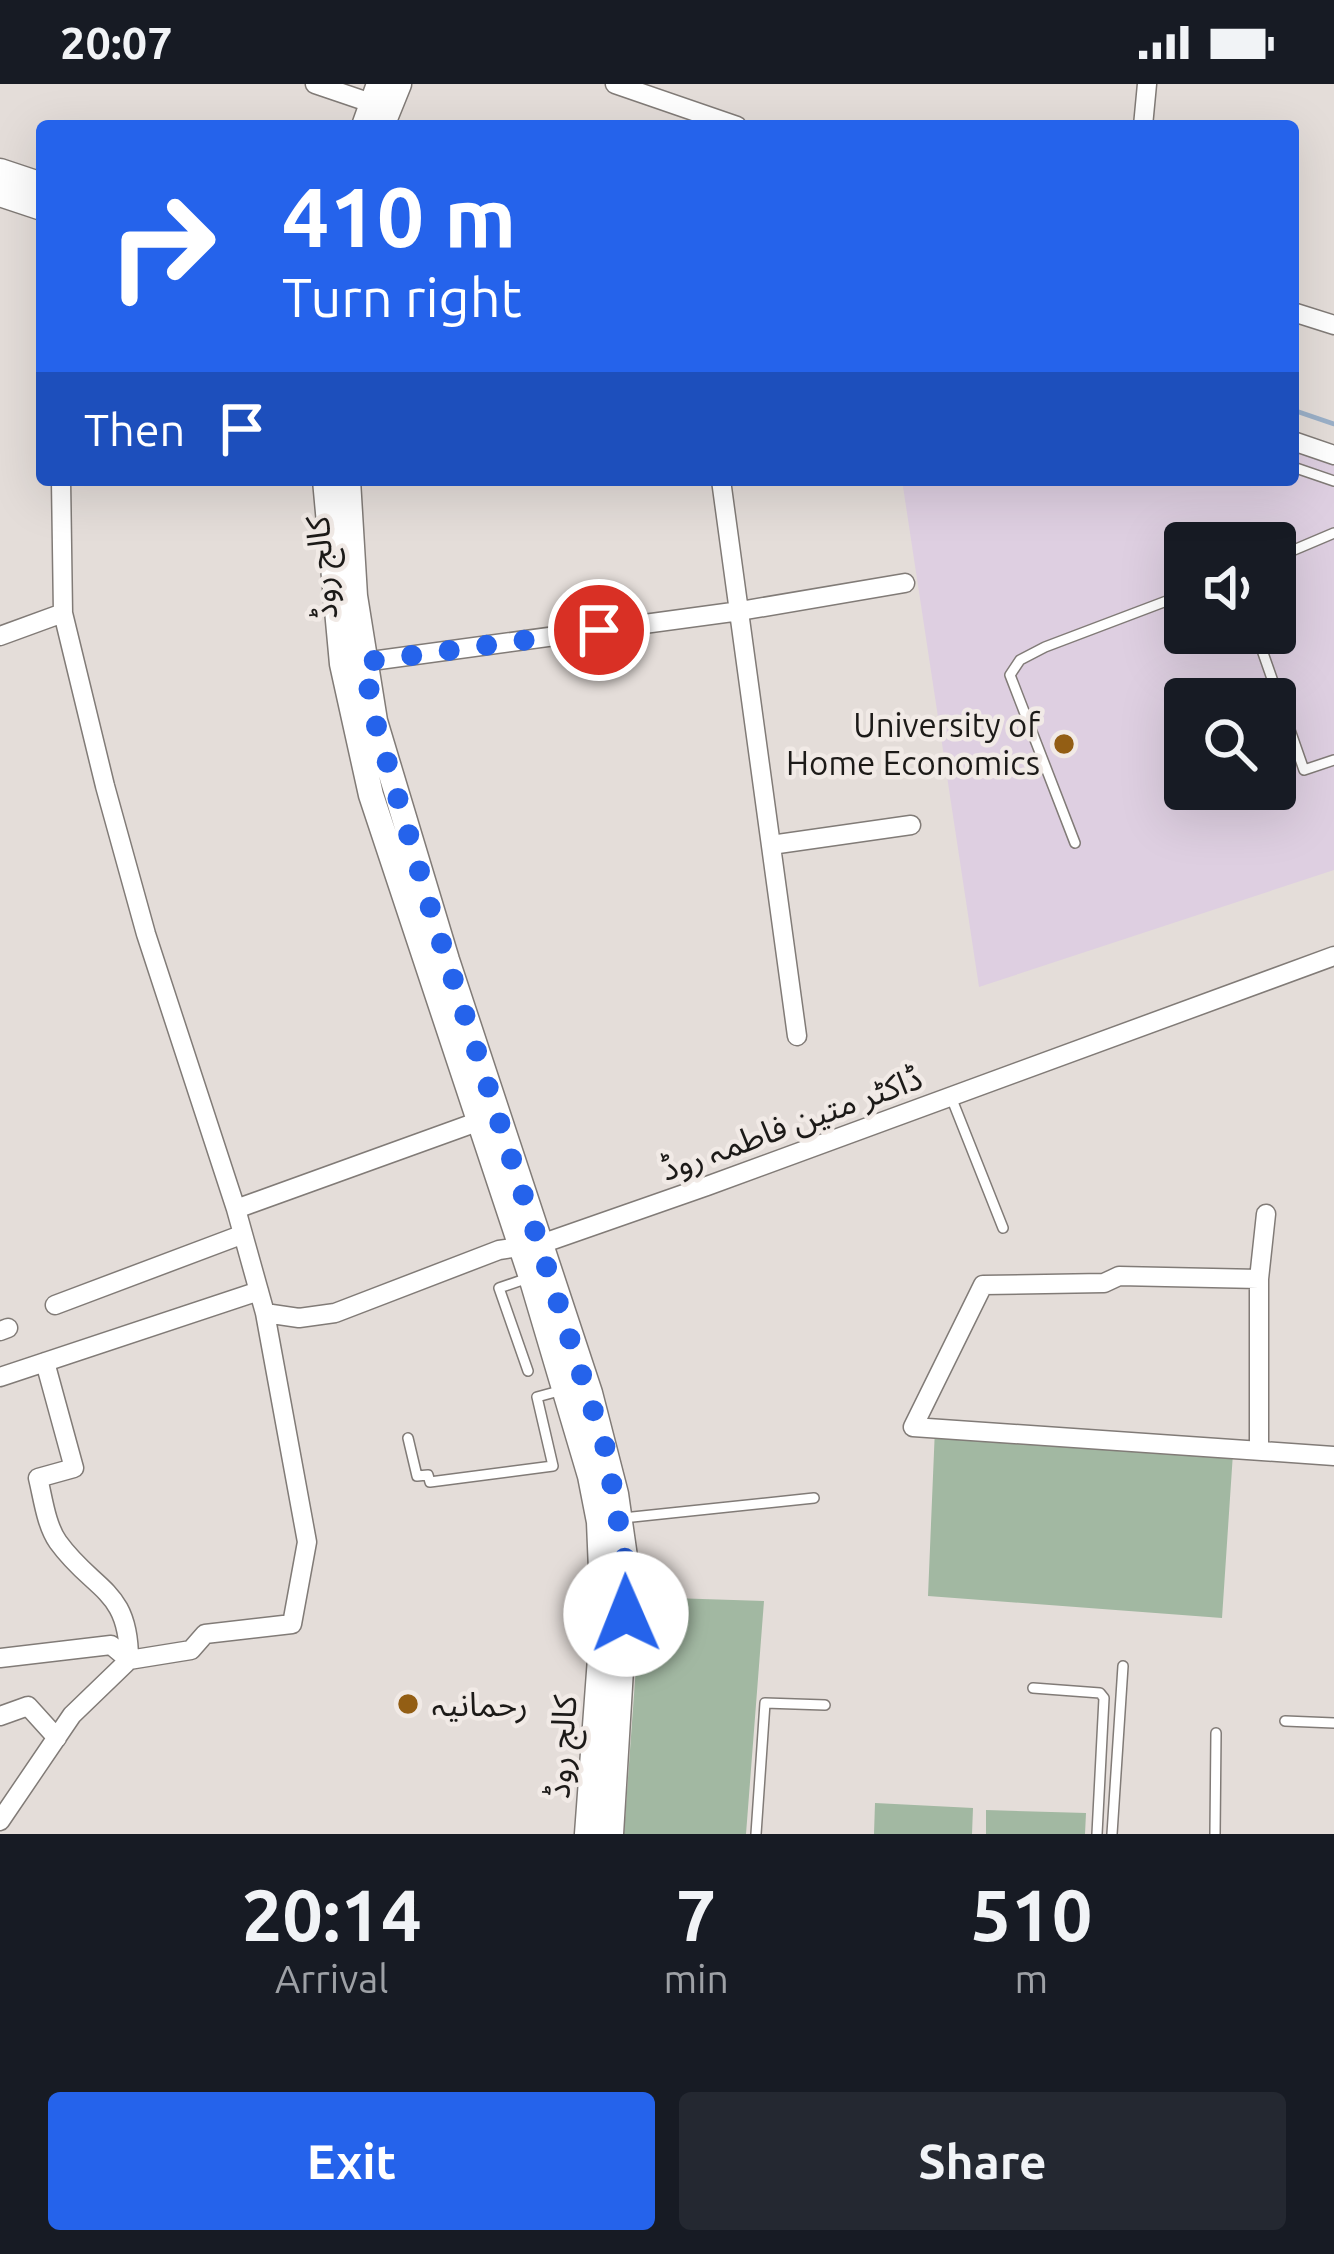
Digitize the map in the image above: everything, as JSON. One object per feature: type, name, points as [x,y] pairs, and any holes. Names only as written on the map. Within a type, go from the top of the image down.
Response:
[{"type":"main road","points":[[374,110],[399,84]]},
{"type":"main road","points":[[0,171],[36,183]]},
{"type":"main road","points":[[0,194],[36,206]]},
{"type":"main road","name":"کالج روڈ","points":[[326,486],[342,664],[370,795],[531,1246],[590,1393],[620,1518],[627,1571],[626,1614],[611,1834]]},
{"type":"main road","name":"کالج روڈ","points":[[348,486],[355,596],[375,721],[488,1118]]},
{"type":"main road","name":"کالج روڈ","points":[[531,1246],[531,1277],[599,1522],[603,1590],[587,1834]]},
{"type":"street","points":[[315,84],[374,110]]},
{"type":"street","points":[[615,84],[720,120]]},
{"type":"street","points":[[1144,120],[1148,84]]},
{"type":"street","points":[[1299,315],[1334,325]]},
{"type":"street","points":[[1299,443],[1334,455]]},
{"type":"street","points":[[0,1821],[73,1715],[129,1660],[191,1650],[205,1634],[292,1624],[307,1542],[265,1313],[236,1208],[146,934],[64,613],[61,486]]},
{"type":"street","points":[[722,486],[797,1036]]},
{"type":"street","points":[[364,662],[905,584]]},
{"type":"street","points":[[0,636],[64,613]]},
{"type":"street","points":[[772,845],[911,825]]},
{"type":"street","name":"ڈاکٹر متین فاطمہ روڈ","points":[[265,1313],[299,1318],[335,1313],[499,1250],[531,1246],[1334,956]]},
{"type":"street","points":[[236,1208],[488,1118]]},
{"type":"street","points":[[1259,1450],[1259,1279],[1266,1214]]},
{"type":"street","points":[[55,1305],[244,1245]]},
{"type":"street","points":[[1259,1279],[1118,1276],[1104,1283],[983,1286],[913,1426],[1334,1456]]},
{"type":"street","points":[[0,1377],[257,1285]]},
{"type":"street","points":[[46,1362],[74,1468],[38,1478],[46,1512],[56,1540],[123,1609],[129,1660]]},
{"type":"street","points":[[0,1658],[111,1645],[129,1660]]},
{"type":"street","points":[[0,1716],[28,1706],[57,1738]]},
{"type":"lane","points":[[1299,469],[1334,481]]},
{"type":"lane","points":[[1296,549],[1334,533]]},
{"type":"lane","points":[[1075,843],[1010,675],[1020,660],[1045,646],[1164,602]]},
{"type":"lane","points":[[1263,654],[1304,770],[1334,760]]},
{"type":"lane","points":[[951,1096],[1003,1228]]},
{"type":"lane","points":[[528,1371],[499,1288],[531,1277]]},
{"type":"lane","points":[[408,1438],[417,1476],[428,1474],[430,1482],[553,1466],[537,1397],[565,1390]]},
{"type":"lane","points":[[620,1518],[814,1498]]},
{"type":"lane","points":[[1112,1834],[1123,1666]]},
{"type":"lane","points":[[1033,1688],[1100,1693],[1104,1698],[1097,1834]]},
{"type":"lane","points":[[756,1834],[765,1703],[825,1705]]},
{"type":"lane","points":[[1285,1721],[1334,1724]]},
{"type":"lane","points":[[1215,1834],[1216,1733]]},
{"type":"shaded area","name":"University of Home Economics","points":[[1299,443],[1334,455],[1334,870],[979,987],[903,486],[1299,486]]},
{"type":"green space","points":[[935,1428],[1233,1453],[1222,1618],[928,1596]]},
{"type":"green space","points":[[641,1597],[764,1601],[746,1834],[624,1834]]},
{"type":"green space","points":[[875,1803],[973,1808],[972,1834],[874,1834]]},
{"type":"green space","points":[[986,1810],[1086,1813],[1085,1834],[986,1834]]},
{"type":"waterway","points":[[1299,412],[1334,424]]},
{"type":"place","name":"University of Home Economics","points":[[1064,744]]},
{"type":"place","name":"رحمانیہ","points":[[408,1704]]},
{"type":"route","points":[[599,630],[364,662],[375,721],[434,920],[606,1450],[627,1571],[626,1614]]}]
